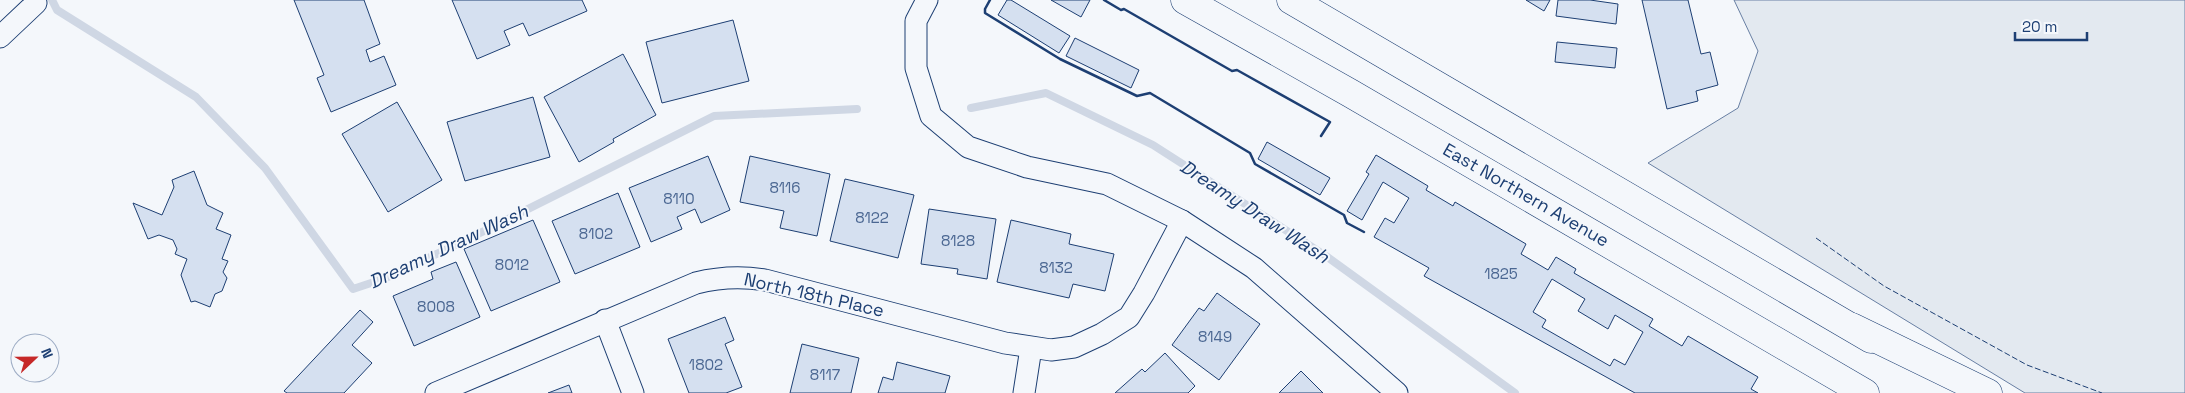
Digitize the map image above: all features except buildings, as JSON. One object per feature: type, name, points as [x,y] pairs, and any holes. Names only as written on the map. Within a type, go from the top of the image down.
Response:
[{"type":"main road","name":"East Northern Avenue","points":[[1185,0],[1350,93],[1865,393]]},
{"type":"main road","points":[[1291,0],[1852,327],[1957,393]]},
{"type":"main road","points":[[1852,327],[1988,393]]},
{"type":"street","points":[[0,36],[36,4],[34,0]]},
{"type":"street","points":[[927,0],[916,21],[916,68],[931,116],[968,147],[1027,167],[1107,184],[1182,221],[1254,268],[1397,393]]},
{"type":"street","name":"North 18th Place","points":[[436,393],[605,320],[696,283],[720,277],[743,276],[1031,348],[1051,350],[1074,347],[1102,334],[1129,317],[1144,293],[1182,221]]},
{"type":"street","points":[[605,320],[633,393]]},
{"type":"street","points":[[1024,393],[1031,348]]},
{"type":"shaded area","points":[[1734,0],[2185,0],[2185,393],[2025,393],[1648,163],[1738,108],[1758,51]]},
{"type":"waterway","name":"Dreamy Draw Wash","points":[[52,0],[57,10],[196,97],[265,168],[353,289],[386,278],[466,240],[714,116],[857,109]]},
{"type":"waterway","name":"Dreamy Draw Wash","points":[[971,108],[1046,93],[1153,145],[1326,256],[1515,393]]},
{"type":"fence","points":[[1816,238],[1884,286],[2027,365],[2102,393]]},
{"type":"wall","points":[[990,0],[985,13],[1060,59],[1137,96],[1150,93],[1250,153],[1255,164],[1344,215],[1347,223],[1364,232]]},
{"type":"wall","points":[[1104,0],[1121,10],[1124,9],[1232,71],[1237,70],[1330,122],[1321,136]]}]
